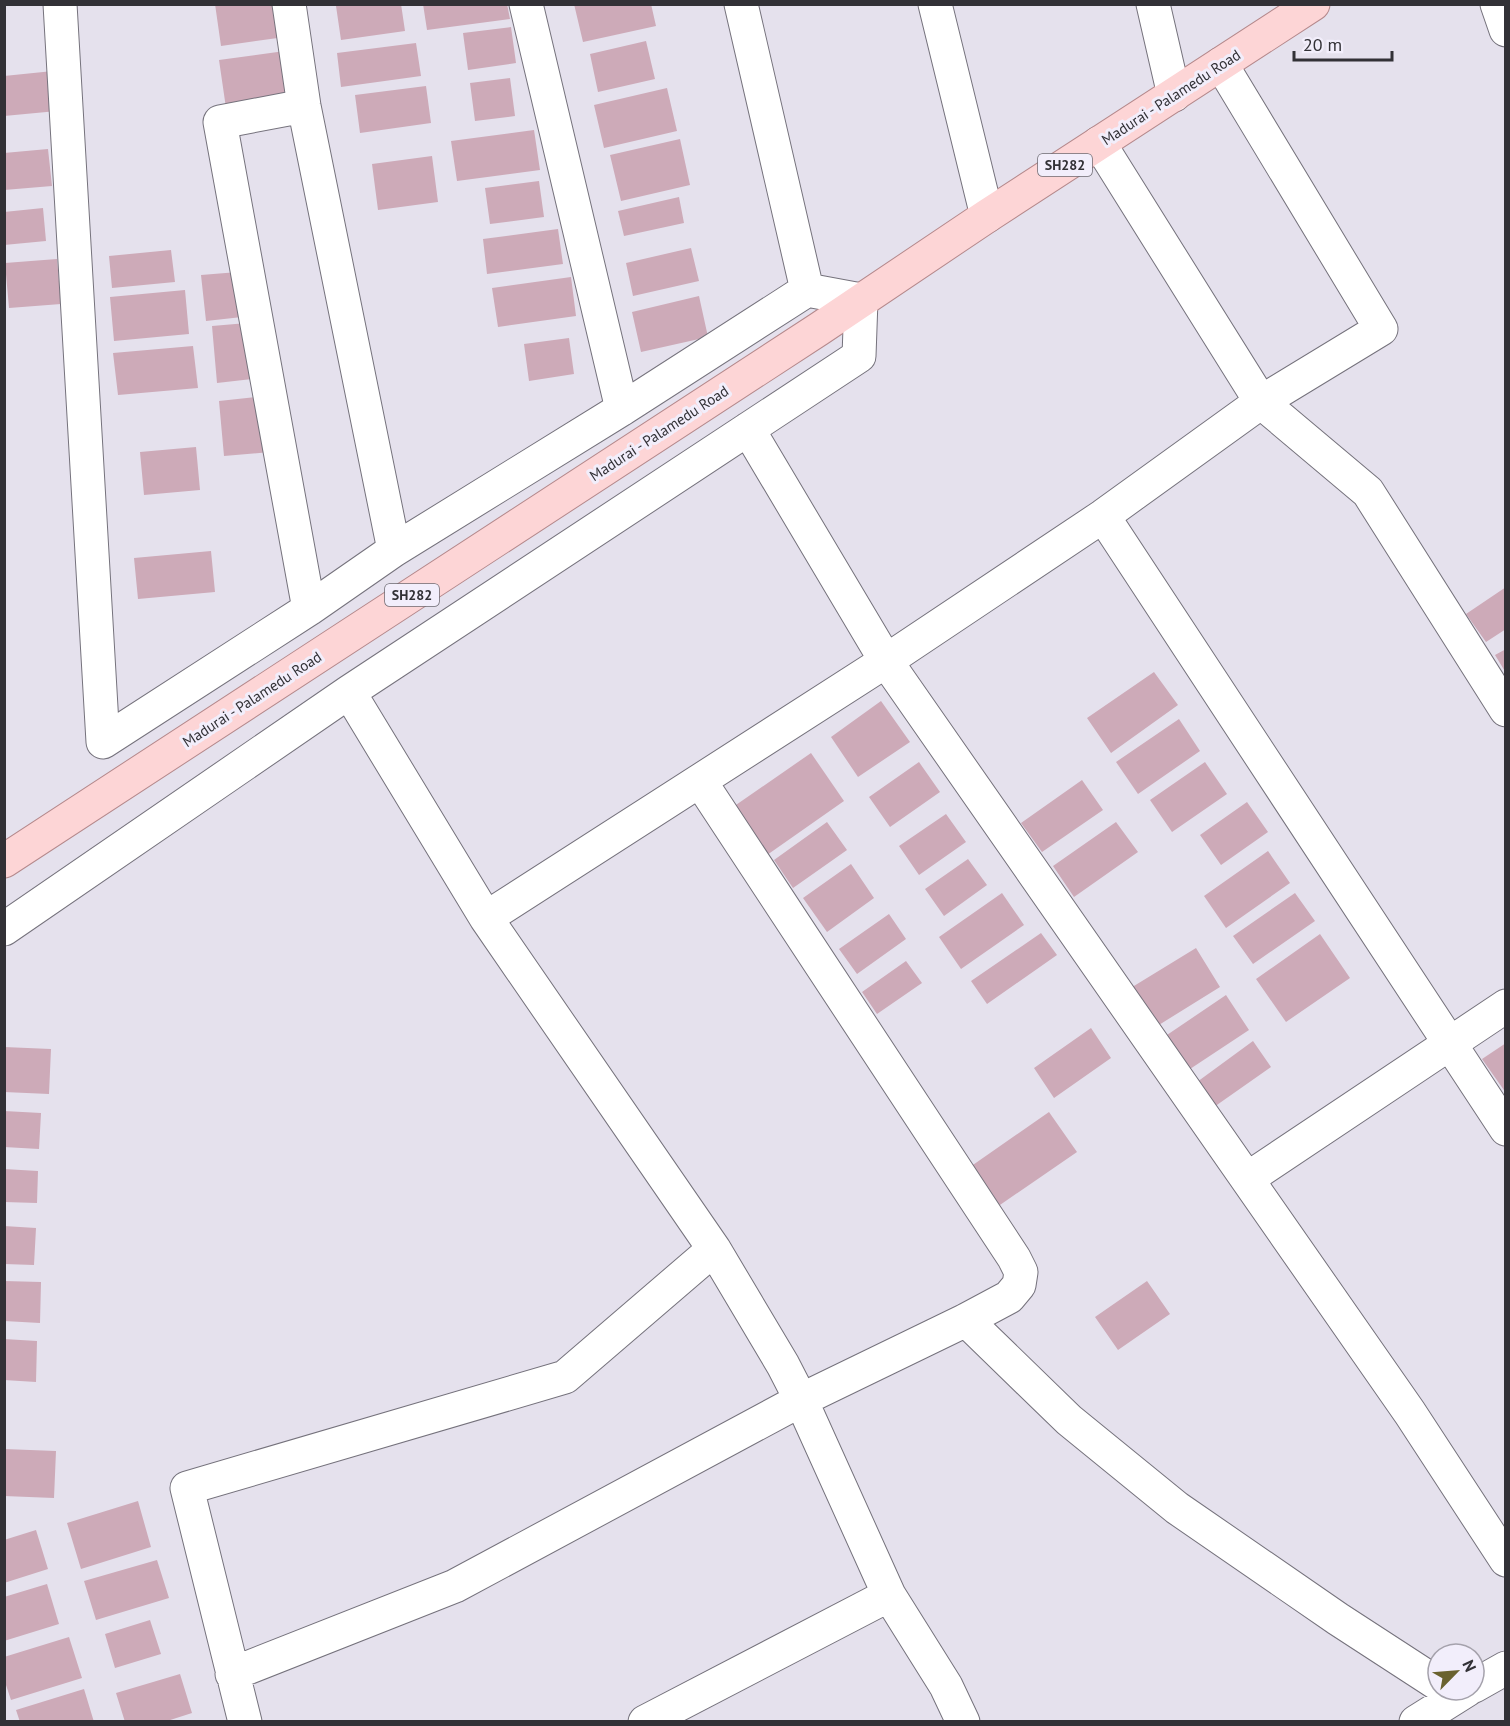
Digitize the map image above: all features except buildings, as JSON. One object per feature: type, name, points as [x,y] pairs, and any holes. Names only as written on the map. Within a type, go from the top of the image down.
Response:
[{"type":"main road","name":"Madurai - Palamedu Road","points":[[4,861],[1313,4]]},
{"type":"street","points":[[4,929],[349,692],[859,356],[861,300],[807,290],[622,409],[394,550],[309,609],[103,742],[60,4]]},
{"type":"street","points":[[289,4],[304,106],[394,550]]},
{"type":"street","points":[[526,4],[622,409]]},
{"type":"street","points":[[741,4],[807,290]]},
{"type":"street","points":[[935,4],[987,216]]},
{"type":"street","points":[[1153,4],[1174,95]]},
{"type":"street","points":[[1497,4],[1506,30]]},
{"type":"street","points":[[486,918],[886,661],[1103,516],[1261,402],[1381,329],[1221,64]]},
{"type":"street","points":[[304,106],[220,122],[309,609]]},
{"type":"street","points":[[1099,143],[1261,402],[1368,492],[1506,710]]},
{"type":"street","points":[[748,429],[886,661],[1410,1413],[1506,1560]]},
{"type":"street","points":[[1103,516],[1506,1129]]},
{"type":"street","points":[[349,692],[486,918],[714,1249],[783,1365],[889,1595],[946,1686],[963,1722]]},
{"type":"street","points":[[232,1674],[455,1586],[801,1400],[966,1320],[1009,1297],[1019,1285],[1021,1272],[1017,1265],[700,781]]},
{"type":"street","points":[[1247,1179],[1506,1006]]},
{"type":"street","points":[[245,1722],[187,1488],[565,1377],[714,1249]]},
{"type":"street","points":[[966,1320],[1070,1419],[1177,1508],[1338,1619],[1426,1671]]},
{"type":"street","points":[[645,1722],[889,1595]]},
{"type":"street","points":[[1486,1677],[1506,1668]]},
{"type":"street","points":[[1416,1722],[1441,1702]]}]
